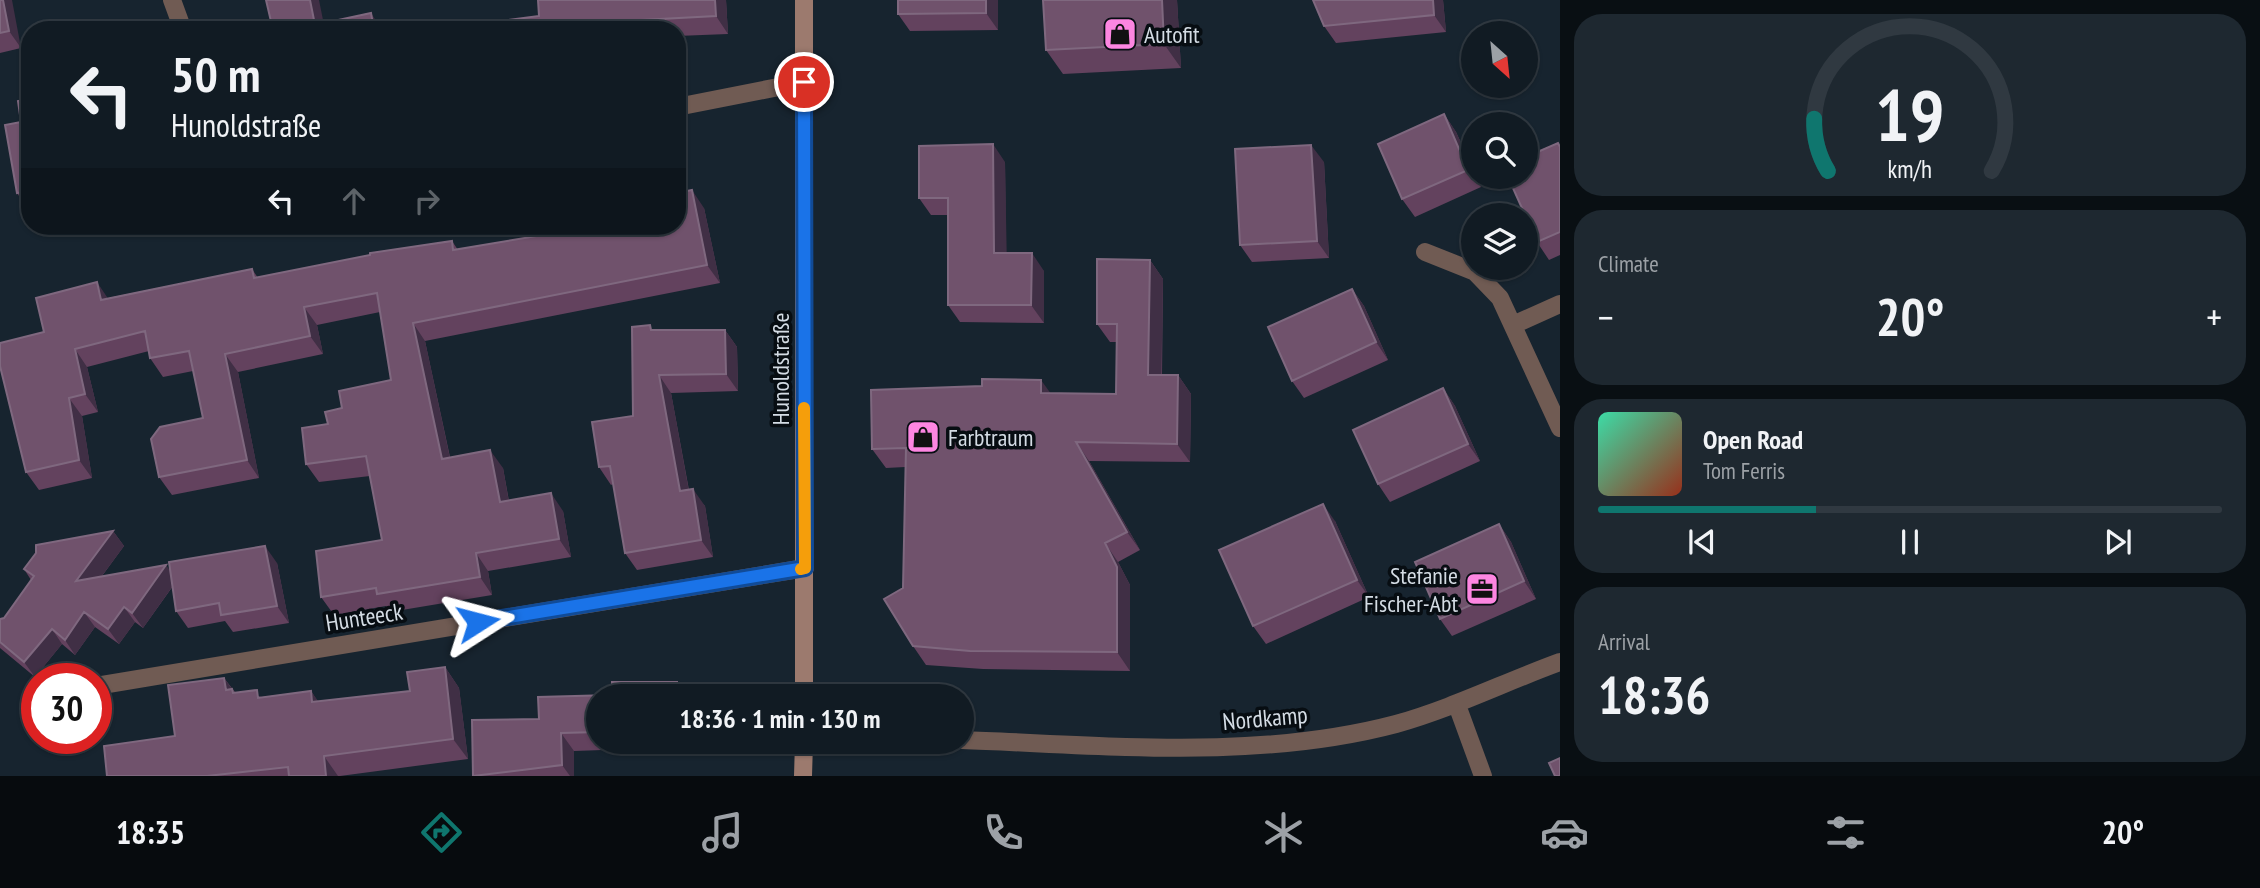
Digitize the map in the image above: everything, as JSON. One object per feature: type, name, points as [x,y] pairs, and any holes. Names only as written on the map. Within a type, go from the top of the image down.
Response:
[{"type":"street","points":[[173,0],[180,21]]},
{"type":"street","name":"Hunoldstraße","points":[[804,0],[804,684]]},
{"type":"street","points":[[686,105],[804,82]]},
{"type":"street","points":[[1425,252],[1475,272],[1500,298],[1560,428]]},
{"type":"street","points":[[1513,325],[1560,304]]},
{"type":"street","name":"Hunteeck","points":[[112,683],[805,568]]},
{"type":"street","name":"Nordkamp","points":[[974,740],[1221,747],[1339,736],[1395,724],[1457,705],[1560,662]]},
{"type":"street","points":[[1457,705],[1483,776]]},
{"type":"street","points":[[803,776],[804,754]]},
{"type":"building","points":[[0,0],[3,0],[9,31],[0,33]]},
{"type":"building","points":[[266,0],[310,0],[314,21],[271,21]]},
{"type":"building","points":[[538,0],[715,0],[716,16],[623,21],[502,21],[539,16]]},
{"type":"building","points":[[898,0],[986,0],[986,13],[898,14]]},
{"type":"building","points":[[1043,0],[1162,0],[1164,44],[1046,50]]},
{"type":"building","points":[[1313,0],[1433,0],[1434,15],[1324,26]]},
{"type":"building","points":[[371,13],[372,21],[334,21]]},
{"type":"building","points":[[21,100],[21,122],[18,101]]},
{"type":"building","points":[[1444,114],[1461,154],[1461,173],[1402,199],[1378,144]]},
{"type":"building","points":[[21,122],[21,192],[17,193],[5,125]]},
{"type":"building","points":[[1558,143],[1560,147],[1560,232],[1538,242],[1538,203],[1520,203],[1513,189],[1538,189],[1538,152]]},
{"type":"building","points":[[993,144],[994,253],[1032,253],[1031,305],[948,305],[948,198],[919,198],[919,146]]},
{"type":"building","points":[[1311,145],[1317,241],[1240,245],[1235,149]]},
{"type":"building","points":[[692,190],[707,265],[413,323],[442,459],[490,450],[500,502],[551,493],[559,539],[476,553],[480,577],[377,594],[376,588],[321,597],[316,551],[382,540],[366,456],[306,464],[302,428],[328,424],[325,412],[342,408],[339,391],[391,380],[377,293],[304,307],[310,336],[225,354],[247,460],[159,477],[151,439],[160,427],[203,418],[189,351],[150,358],[145,331],[75,349],[85,394],[69,398],[79,460],[26,472],[0,366],[0,343],[44,332],[36,298],[97,282],[101,300],[252,269],[254,278],[370,253],[452,241],[453,250],[543,235],[686,235],[686,191]]},
{"type":"building","points":[[1097,259],[1150,260],[1148,375],[1178,375],[1177,444],[1076,442],[1127,532],[1105,543],[1117,567],[1117,652],[970,651],[913,646],[884,599],[903,588],[906,448],[872,449],[871,390],[982,386],[982,379],[1041,380],[1041,393],[1116,394],[1117,324],[1097,324]]},
{"type":"building","points":[[1352,289],[1376,342],[1292,381],[1268,327]]},
{"type":"building","points":[[650,325],[651,330],[725,330],[726,374],[659,375],[680,491],[693,489],[701,540],[625,553],[610,466],[599,467],[592,422],[633,416],[632,327]]},
{"type":"building","points":[[1443,388],[1468,444],[1378,484],[1353,430]]},
{"type":"building","points":[[1323,504],[1357,580],[1253,626],[1219,550]]},
{"type":"building","name":"Stefanie Fischer-Abt","points":[[1499,524],[1524,581],[1440,619],[1415,562]]},
{"type":"building","points":[[113,531],[76,581],[166,565],[132,613],[124,607],[108,629],[84,612],[65,640],[52,629],[24,662],[0,642],[0,619],[4,618],[34,576],[24,569],[36,553],[36,545]]},
{"type":"building","points":[[265,546],[277,606],[221,615],[219,603],[176,611],[169,562]]},
{"type":"building","points":[[445,667],[453,739],[324,756],[326,776],[289,776],[288,767],[207,776],[107,776],[105,754],[112,754],[112,745],[175,736],[168,685],[224,678],[226,690],[232,689],[233,693],[257,690],[258,698],[311,691],[312,702],[410,691],[407,672]]},
{"type":"building","points":[[612,682],[677,682],[677,684]]},
{"type":"building","points":[[586,696],[586,732],[561,733],[562,765],[473,776],[472,720],[539,719],[538,697]]},
{"type":"building","points":[[1560,758],[1560,776],[1555,776],[1549,763]]},
{"type":"slow traffic","points":[[801,569],[805,568],[804,408]]},
{"type":"place","name":"Autofit","points":[[1120,34]]},
{"type":"place","name":"Farbtraum","points":[[923,437]]},
{"type":"place","name":"Stefanie Fischer-Abt","points":[[1482,589]]},
{"type":"route","points":[[478,622],[805,568],[804,82]]}]
